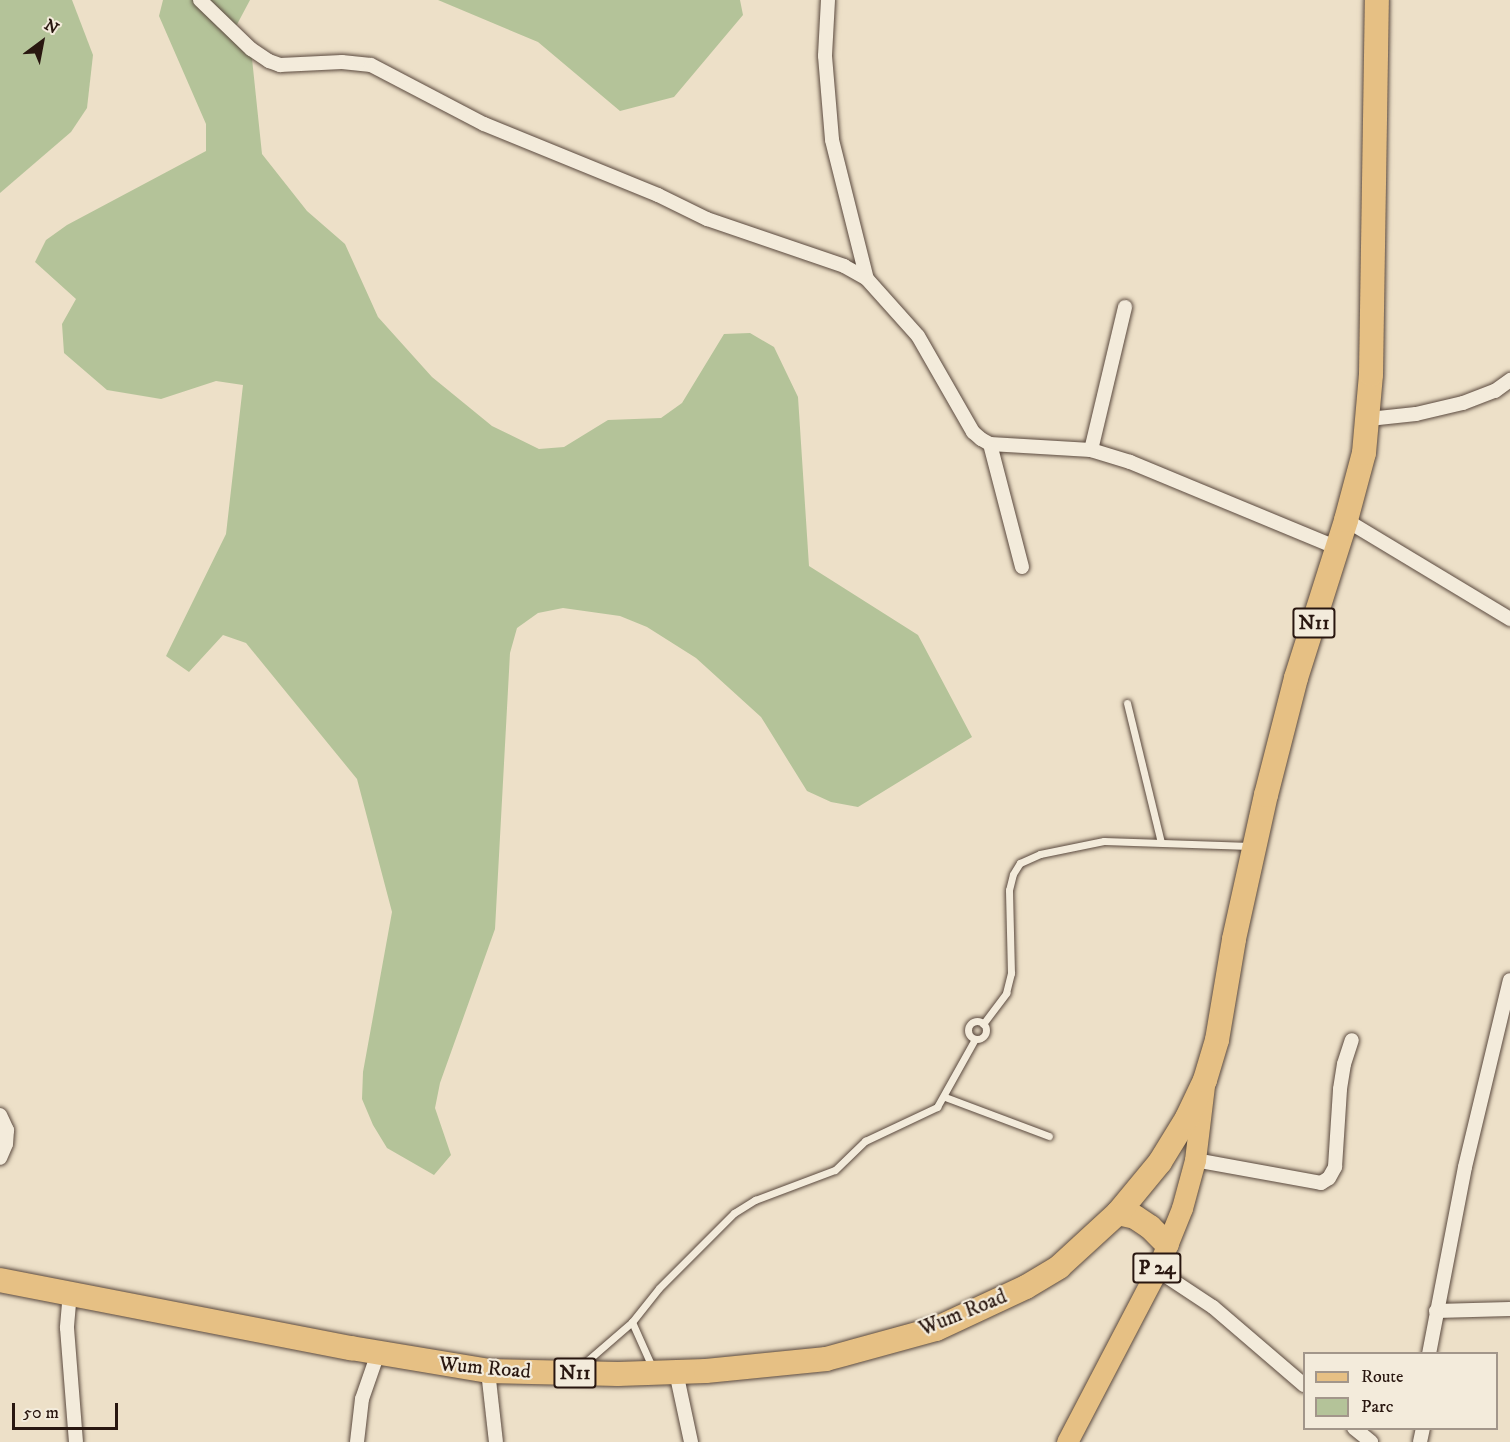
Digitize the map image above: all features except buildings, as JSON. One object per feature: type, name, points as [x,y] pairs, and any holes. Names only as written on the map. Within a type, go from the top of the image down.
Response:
[{"type":"highway","name":"N11","points":[[1118,1213],[1160,1162],[1205,1080],[1216,1040],[1234,939],[1255,846],[1296,678],[1338,548],[1364,453],[1369,419],[1377,0]]},
{"type":"highway","points":[[1118,1213],[1135,1217],[1150,1227],[1167,1244]]},
{"type":"highway","name":"Wum Road","points":[[0,1280],[378,1353],[488,1371],[665,1373],[826,1359],[936,1329],[1026,1287],[1059,1267],[1118,1213]]},
{"type":"main road","name":"P 24","points":[[1066,1442],[1157,1270],[1182,1208],[1195,1160],[1202,1121],[1205,1080]]},
{"type":"street","points":[[200,0],[250,49],[269,61],[280,65],[342,62],[371,65],[484,124],[648,190],[707,219],[843,266],[867,279],[918,336],[973,432],[990,444],[1091,450],[1130,462],[1338,548]]},
{"type":"street","points":[[828,0],[825,56],[832,140],[867,279]]},
{"type":"street","points":[[1091,450],[1125,308]]},
{"type":"street","points":[[1369,419],[1416,414],[1463,403],[1495,391],[1510,380]]},
{"type":"street","points":[[990,444],[1022,567]]},
{"type":"street","points":[[1346,520],[1510,619]]},
{"type":"street","points":[[1429,1352],[1465,1167],[1510,980]]},
{"type":"street","points":[[1195,1160],[1321,1183],[1329,1178],[1335,1167],[1340,1089],[1344,1064],[1352,1040]]},
{"type":"street","points":[[0,1115],[7,1130],[6,1144],[0,1158]]},
{"type":"street","points":[[1157,1270],[1213,1307],[1303,1384]]},
{"type":"street","points":[[70,1292],[68,1351],[76,1442]]},
{"type":"street","points":[[1436,1311],[1510,1309]]},
{"type":"street","points":[[357,1442],[362,1399],[378,1353]]},
{"type":"street","points":[[488,1371],[496,1442]]},
{"type":"street","points":[[665,1373],[691,1442]]},
{"type":"street","points":[[1356,1430],[1371,1442]]},
{"type":"lane","points":[[1127,703],[1161,842]]},
{"type":"lane","points":[[983,1024],[1006,993],[1011,973],[1009,890],[1012,874],[1020,863],[1040,854],[1104,841],[1255,846]]},
{"type":"lane","points":[[975,1039],[969,1032],[970,1024],[975,1022],[983,1024]]},
{"type":"lane","points":[[572,1373],[632,1322],[659,1288],[734,1213],[755,1200],[835,1170],[865,1141],[937,1107],[945,1097],[975,1039],[986,1032],[983,1024]]},
{"type":"lane","points":[[945,1097],[1049,1136]]},
{"type":"lane","points":[[632,1322],[665,1373]]},
{"type":"green space","points":[[0,0],[72,0],[93,55],[87,108],[71,132],[0,193]]},
{"type":"green space","points":[[163,0],[250,0],[233,32],[251,49],[262,154],[307,211],[345,244],[378,317],[432,377],[492,426],[539,449],[564,447],[608,420],[661,418],[682,403],[724,334],[750,333],[774,347],[798,397],[809,566],[918,635],[972,737],[858,807],[831,802],[807,791],[761,717],[696,658],[647,627],[620,616],[563,608],[538,613],[517,628],[510,653],[495,929],[440,1083],[435,1108],[451,1155],[434,1175],[387,1148],[373,1125],[362,1099],[363,1072],[392,912],[357,779],[246,643],[223,635],[189,672],[166,656],[226,534],[243,385],[216,381],[161,399],[107,390],[64,353],[62,324],[76,299],[35,262],[46,240],[67,225],[206,151],[206,124],[159,16]]},
{"type":"green space","points":[[438,0],[740,0],[743,15],[674,97],[620,111],[538,42]]}]
